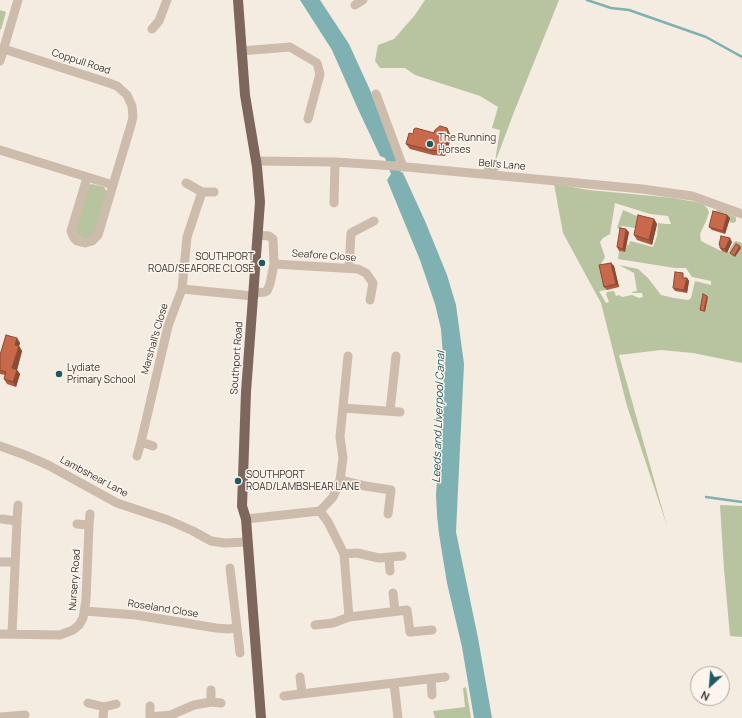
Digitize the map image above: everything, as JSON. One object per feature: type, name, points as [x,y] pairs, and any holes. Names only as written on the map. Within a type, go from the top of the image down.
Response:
[{"type":"main road","name":"Southport Road","points":[[238,0],[244,95],[256,161],[260,202],[246,392],[242,506],[246,519],[261,718]]},
{"type":"street","points":[[0,61],[18,0]]},
{"type":"street","points":[[152,29],[159,21],[166,0]]},
{"type":"street","points":[[354,5],[363,0]]},
{"type":"street","points":[[241,51],[290,47],[317,63],[320,74],[308,119]]},
{"type":"street","name":"Coppull Road","points":[[4,49],[109,83],[117,86],[127,95],[132,106],[133,117],[98,235],[89,243],[81,243],[74,238],[71,227],[87,178]]},
{"type":"street","points":[[376,94],[400,167]]},
{"type":"street","points":[[0,150],[113,185]]},
{"type":"street","name":"Bell's Lane","points":[[256,161],[335,162],[642,189],[692,196],[742,214]]},
{"type":"street","points":[[334,203],[335,162]]},
{"type":"street","points":[[186,183],[202,192],[214,192]]},
{"type":"street","name":"Marshall's Close","points":[[137,456],[168,326],[182,289],[187,237],[202,192]]},
{"type":"street","points":[[349,268],[351,233],[374,221]]},
{"type":"street","points":[[182,289],[253,295],[267,291],[274,264],[273,240],[269,236],[257,235]]},
{"type":"street","name":"Seafore Close","points":[[274,264],[358,269],[366,273],[372,282],[370,300]]},
{"type":"street","points":[[246,519],[320,511],[333,497],[340,480],[343,458],[340,437],[348,356]]},
{"type":"street","points":[[343,408],[395,411],[396,356]]},
{"type":"street","points":[[140,442],[153,446]]},
{"type":"street","name":"Lambshear Lane","points":[[0,446],[48,465],[117,503],[168,520],[193,531],[210,541],[247,542]]},
{"type":"street","points":[[340,480],[392,490],[388,514]]},
{"type":"street","points":[[12,634],[14,562],[18,505]]},
{"type":"street","points":[[320,511],[328,522],[344,554],[349,617]]},
{"type":"street","name":"Nursery Road","points":[[0,634],[60,635],[73,630],[79,625],[85,611],[90,514]]},
{"type":"street","points":[[2,519],[17,521]]},
{"type":"street","points":[[77,524],[90,525]]},
{"type":"street","points":[[344,554],[357,553],[375,557],[402,556]]},
{"type":"street","points":[[389,557],[390,571]]},
{"type":"street","points":[[0,562],[14,562]]},
{"type":"street","points":[[230,568],[240,653]]},
{"type":"street","points":[[393,593],[395,611]]},
{"type":"street","points":[[315,625],[333,623],[349,617],[407,610],[410,632],[432,630]]},
{"type":"street","name":"Roseland Close","points":[[85,611],[136,614],[216,628],[229,629],[237,626]]},
{"type":"street","points":[[300,677],[302,694]]},
{"type":"street","points":[[284,696],[445,677]]},
{"type":"street","points":[[431,679],[432,695]]},
{"type":"street","points":[[394,683],[398,718]]},
{"type":"street","points":[[210,690],[211,702]]},
{"type":"street","points":[[150,706],[150,718],[171,715],[194,705],[211,702],[221,703]]},
{"type":"street","points":[[88,703],[104,707],[116,704]]},
{"type":"street","points":[[0,717],[25,717],[26,705]]},
{"type":"street","points":[[103,718],[104,707]]},
{"type":"green space","points":[[425,0],[559,0],[496,160],[501,161],[499,170],[492,172],[484,170],[484,167],[494,168],[500,130],[492,128],[498,107],[480,96],[415,75],[405,68],[380,68],[375,61],[378,45],[394,39],[415,15]]},
{"type":"green space","points":[[0,10],[6,12],[1,30],[0,29]]},
{"type":"green space","points":[[92,184],[104,187],[107,192],[95,232],[91,237],[84,239],[78,236],[75,229],[89,185]]},
{"type":"green space","points":[[554,184],[589,190],[674,198],[695,202],[704,205],[709,212],[700,234],[701,241],[728,253],[734,242],[736,241],[742,243],[742,363],[693,353],[661,350],[619,355],[667,526],[627,406],[601,303],[563,233]],"holes":[[[615,203],[650,214],[668,216],[671,224],[658,223],[657,236],[653,247],[630,241],[625,252],[619,251],[618,259],[675,268],[686,268],[692,277],[711,281],[711,285],[695,281],[691,298],[688,300],[674,298],[661,295],[648,278],[638,269],[619,265],[634,273],[637,291],[632,293],[642,293],[643,297],[639,298],[632,295],[622,297],[619,295],[616,296],[614,291],[607,292],[606,294],[609,302],[606,303],[599,291],[607,290],[601,264],[605,257],[600,242],[603,238],[610,234]]]},
{"type":"green space","points":[[717,209],[736,217],[736,221],[734,223],[729,222],[730,218],[715,213]]},
{"type":"green space","points":[[623,210],[639,217],[635,228],[622,226],[620,229],[617,228]]},
{"type":"green space","points":[[720,505],[742,506],[742,637],[730,636]]},
{"type":"green space","points":[[466,687],[471,718],[435,718],[433,711],[465,707],[463,688]]},
{"type":"water","name":"Leeds and Liverpool Canal","points":[[300,0],[320,0],[349,44],[370,90],[397,159],[394,164],[396,169],[403,173],[425,221],[447,275],[456,305],[464,364],[456,532],[478,638],[492,718],[474,718],[462,647],[447,583],[439,534],[436,494],[444,370],[441,329],[435,304],[420,260],[387,180],[391,174],[385,158],[380,156],[332,50]]},
{"type":"building","name":"The Running Horses","points":[[440,126],[447,128],[448,131],[444,148],[442,147],[441,151],[406,144],[409,133],[413,134],[414,129],[416,128],[434,133]]},
{"type":"building","points":[[713,211],[727,215],[723,231],[709,227]]},
{"type":"building","points":[[638,215],[654,219],[649,240],[634,235]]},
{"type":"building","points":[[620,228],[626,229],[623,249],[617,247]]},
{"type":"building","points":[[721,236],[730,238],[725,249],[720,248],[719,245]]},
{"type":"building","points":[[736,244],[740,246],[734,256],[730,253]]},
{"type":"building","points":[[611,263],[616,284],[604,287],[599,265]]},
{"type":"building","points":[[675,272],[683,273],[683,278],[687,278],[684,290],[673,288]]},
{"type":"building","points":[[703,294],[707,296],[704,311],[700,310]]},
{"type":"building","points":[[6,335],[17,338],[15,345],[19,346],[12,368],[17,370],[13,382],[4,379],[6,372],[0,370],[0,355]]},
{"type":"waterway","points":[[587,0],[611,8],[629,10],[706,37],[742,57]]},
{"type":"waterway","points":[[706,497],[742,502]]},
{"type":"place","name":"The Running Horses","points":[[430,144]]},
{"type":"place","name":"SOUTHPORT ROAD/SEAFORE CLOSE","points":[[262,263]]},
{"type":"place","name":"Lydiate Primary School","points":[[59,374]]},
{"type":"place","name":"SOUTHPORT ROAD/LAMBSHEAR LANE","points":[[238,481]]}]
